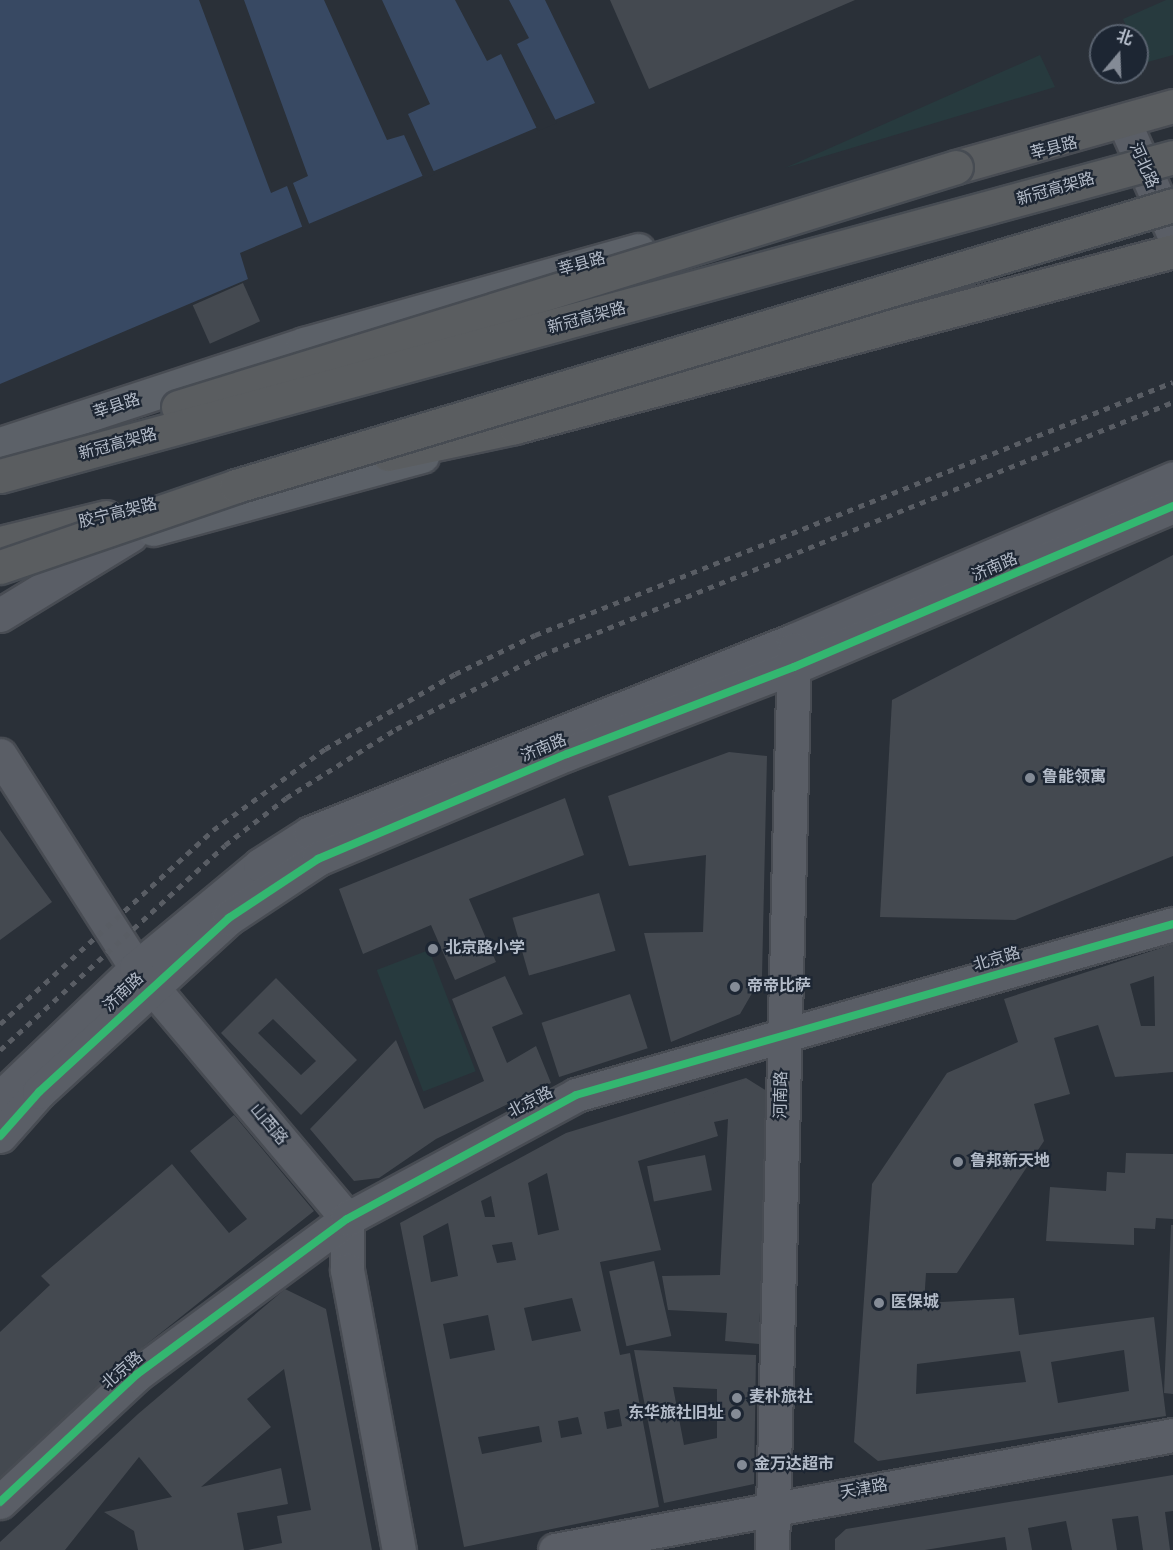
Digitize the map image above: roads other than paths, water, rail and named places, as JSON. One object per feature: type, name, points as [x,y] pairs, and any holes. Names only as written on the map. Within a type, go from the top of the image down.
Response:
[{"type":"highway","points":[[0,463],[752,227],[1173,106]]},
{"type":"highway","name":"新冠高架路","points":[[0,476],[1173,157]]},
{"type":"highway","points":[[0,567],[236,486],[1173,205]]},
{"type":"highway","points":[[236,486],[514,427],[1173,253]]},
{"type":"highway","name":"胶宁高架路","points":[[0,543],[236,486]]},
{"type":"main road","name":"莘县路","points":[[0,444],[304,345],[577,266],[1173,118]]},
{"type":"main road","points":[[0,567],[131,535],[1173,253]]},
{"type":"street","name":"河北路","points":[[1128,131],[1173,233]]},
{"type":"street","name":"济南路","points":[[0,1098],[144,977],[267,889],[318,859],[567,754],[794,654],[1173,477]]},
{"type":"street","name":"济南路","points":[[794,654],[1173,507]]},
{"type":"street","points":[[0,615],[131,535]]},
{"type":"street","name":"河南路","points":[[772,1550],[794,654]]},
{"type":"street","name":"山西路","points":[[0,755],[144,977],[347,1220]]},
{"type":"street","name":"北京路","points":[[0,1502],[136,1375],[347,1220],[576,1095],[1173,924]]},
{"type":"street","name":"济南路","points":[[0,1136],[144,977]]},
{"type":"street","points":[[347,1220],[347,1270],[399,1550]]},
{"type":"street","name":"天津路","points":[[555,1550],[774,1507],[1173,1435]]},
{"type":"water","points":[[0,0],[545,0],[595,103],[240,253],[248,279],[0,384]]},
{"type":"railway","points":[[0,1024],[213,830],[325,749],[455,674],[535,635],[1173,382]]},
{"type":"railway","points":[[0,1050],[225,845],[286,798],[396,729],[541,655],[1173,402]]},
{"type":"place","name":"鲁能领寓","points":[[1030,778]]},
{"type":"place","name":"北京路小学","points":[[433,949]]},
{"type":"place","name":"帝帝比萨","points":[[735,987]]},
{"type":"place","name":"鲁邦新天地","points":[[958,1162]]},
{"type":"place","name":"医保城","points":[[879,1303]]},
{"type":"place","name":"麦朴旅社","points":[[737,1398]]},
{"type":"place","name":"东华旅社旧址","points":[[736,1414]]},
{"type":"place","name":"金万达超市","points":[[742,1465]]}]
